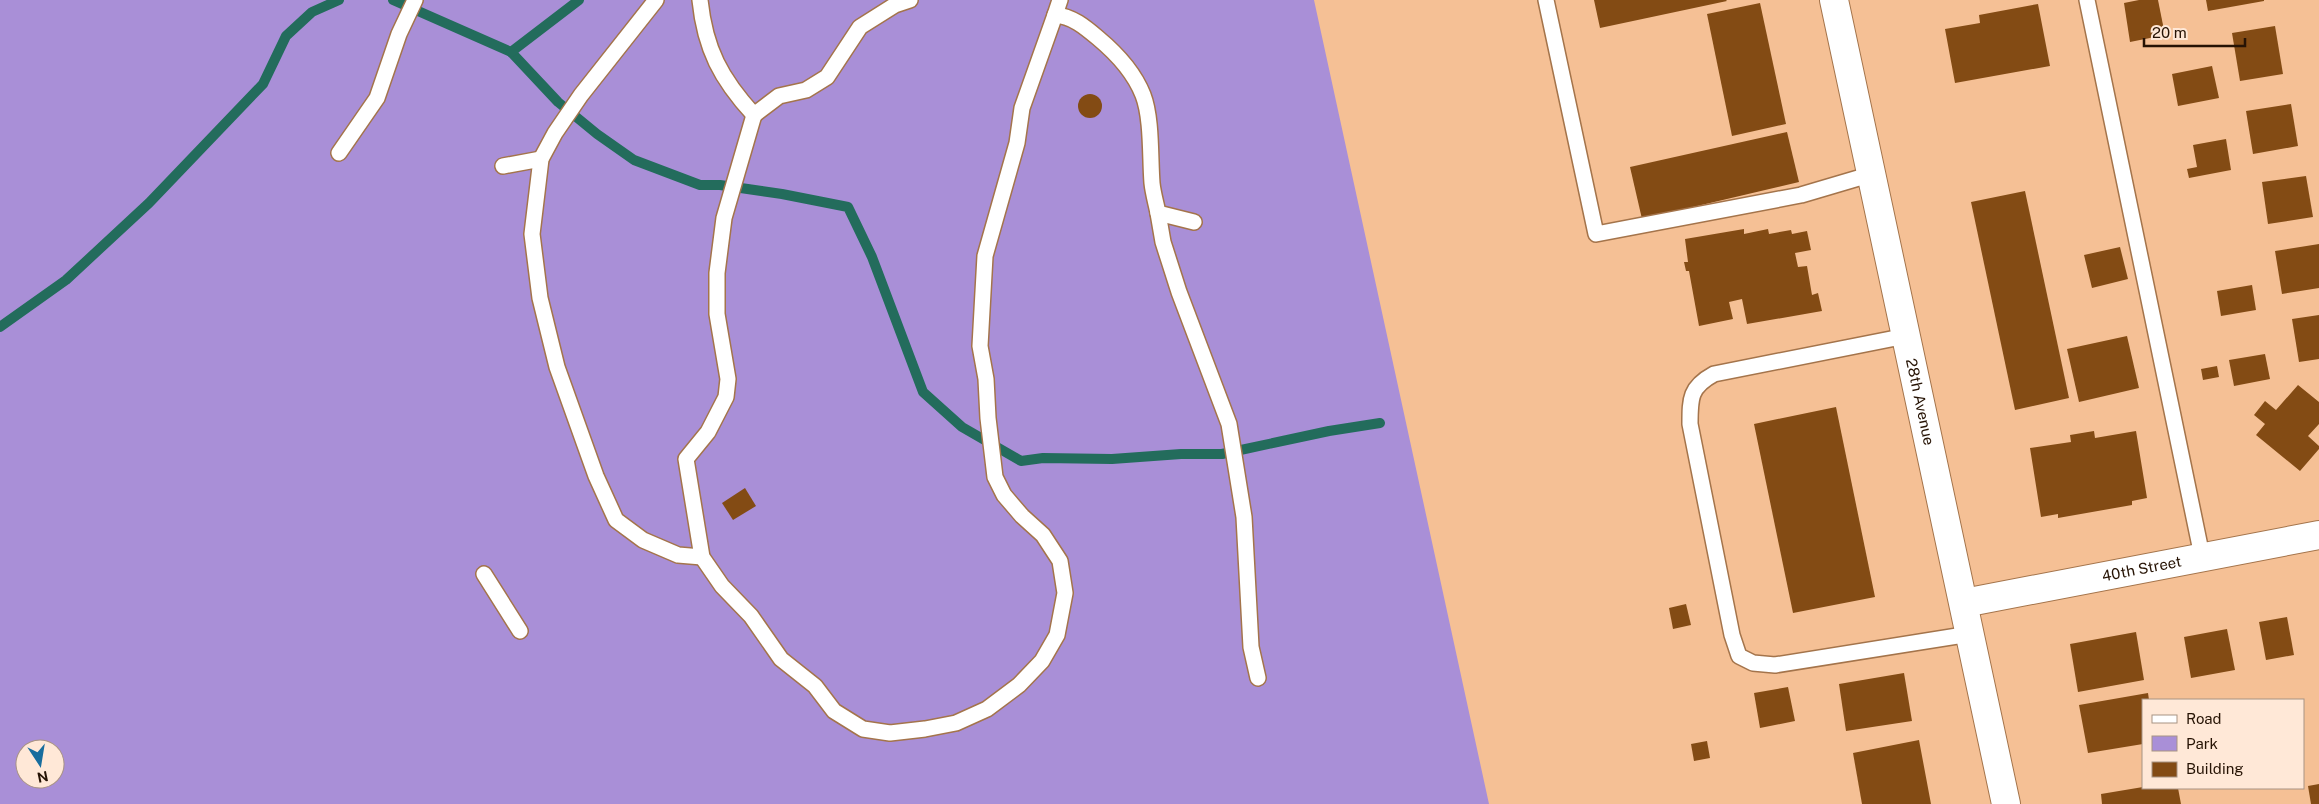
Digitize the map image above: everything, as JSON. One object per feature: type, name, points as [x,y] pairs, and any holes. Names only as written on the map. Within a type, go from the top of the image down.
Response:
[{"type":"street","name":"28th Avenue","points":[[1834,0],[2006,804]]},
{"type":"street","name":"40th Street","points":[[1964,603],[2319,535]]},
{"type":"lane","points":[[339,154],[377,98],[399,34],[415,0]]},
{"type":"lane","points":[[656,0],[581,95],[555,133],[541,159],[532,234],[540,298],[557,367],[596,476],[616,520],[643,540],[678,555],[702,557]]},
{"type":"lane","points":[[700,0],[703,28],[716,64],[737,96],[754,115]]},
{"type":"lane","points":[[910,0],[895,5],[860,27],[827,77],[806,90],[779,96],[754,115],[724,218],[717,273],[717,314],[728,379],[726,397],[708,432],[686,458],[702,557],[722,586],[751,616],[780,658],[815,686],[834,711],[863,729],[890,733],[956,723],[987,709],[1018,685],[1042,661],[1057,635],[1066,593],[1060,561],[1043,535],[1022,516],[1004,495],[995,476],[988,418],[986,379],[980,346],[985,256],[1017,143],[1022,108],[1060,0]]},
{"type":"lane","points":[[1546,0],[1596,234],[1801,194],[1872,174]]},
{"type":"lane","points":[[2087,0],[2202,556]]},
{"type":"lane","points":[[1055,15],[1066,16],[1089,30],[1113,51],[1135,79],[1144,96],[1150,136],[1152,186],[1163,242],[1179,292],[1229,424],[1244,517],[1251,647],[1258,678]]},
{"type":"lane","points":[[503,166],[541,159]]},
{"type":"lane","points":[[1158,213],[1194,222]]},
{"type":"lane","points":[[1906,336],[1714,374],[1700,382],[1690,401],[1690,424],[1732,635],[1739,656],[1753,663],[1775,665],[1970,634]]},
{"type":"lane","points":[[484,574],[520,631]]},
{"type":"green space","points":[[0,0],[1314,0],[1489,804],[0,804]]},
{"type":"building","points":[[1594,0],[1726,0],[1727,1],[1600,28]]},
{"type":"building","points":[[2139,0],[2158,0],[2165,35],[2130,42],[2124,3]]},
{"type":"building","points":[[2206,0],[2264,0],[2264,1],[2208,11]]},
{"type":"building","points":[[1760,3],[1786,124],[1732,136],[1707,14]]},
{"type":"building","points":[[2038,4],[2050,66],[1955,83],[1945,29],[1980,23],[1979,15]]},
{"type":"building","points":[[2275,26],[2283,74],[2240,81],[2232,33]]},
{"type":"building","points":[[2212,66],[2219,98],[2178,106],[2172,74]]},
{"type":"building","points":[[1090,94],[1099,97],[1102,106],[1099,115],[1090,118],[1081,115],[1078,106],[1081,97]]},
{"type":"building","points":[[2291,104],[2298,146],[2253,154],[2246,111]]},
{"type":"building","points":[[1787,132],[1799,182],[1642,219],[1630,167]]},
{"type":"building","points":[[2226,139],[2231,170],[2189,178],[2187,169],[2197,167],[2193,145]]},
{"type":"building","points":[[2306,176],[2313,217],[2268,224],[2262,182]]},
{"type":"building","points":[[2025,191],[2069,398],[2015,410],[1971,202]]},
{"type":"building","points":[[1744,229],[1744,234],[1768,229],[1769,234],[1791,230],[1792,234],[1807,231],[1811,250],[1795,253],[1798,267],[1807,266],[1812,295],[1818,293],[1822,311],[1747,324],[1742,299],[1729,302],[1733,319],[1699,326],[1689,271],[1686,271],[1684,262],[1688,262],[1685,239]]},
{"type":"building","points":[[2319,244],[2319,288],[2282,294],[2275,251]]},
{"type":"building","points":[[2120,247],[2128,279],[2092,288],[2084,255]]},
{"type":"building","points":[[2252,285],[2256,310],[2221,316],[2217,291]]},
{"type":"building","points":[[2319,315],[2319,359],[2299,362],[2292,319]]},
{"type":"building","points":[[2127,336],[2139,388],[2079,402],[2067,349]]},
{"type":"building","points":[[2265,354],[2270,379],[2234,386],[2229,360]]},
{"type":"building","points":[[2217,366],[2219,377],[2203,380],[2201,369]]},
{"type":"building","points":[[2298,385],[2319,402],[2319,424],[2308,436],[2319,446],[2319,449],[2300,471],[2256,435],[2265,424],[2254,415],[2265,401],[2276,410]]},
{"type":"building","points":[[1836,407],[1875,597],[1793,613],[1754,424]]},
{"type":"building","points":[[2094,431],[2095,438],[2136,431],[2147,498],[2132,501],[2132,505],[2058,518],[2058,514],[2041,517],[2030,448],[2071,442],[2070,435]]},
{"type":"building","points":[[745,488],[756,506],[733,520],[722,503]]},
{"type":"building","points":[[1686,604],[1691,625],[1673,629],[1669,608]]},
{"type":"building","points":[[2287,617],[2294,655],[2266,660],[2259,622]]},
{"type":"building","points":[[2227,629],[2235,670],[2191,678],[2184,637]]},
{"type":"building","points":[[2136,632],[2144,680],[2078,692],[2070,644]]},
{"type":"building","points":[[1904,673],[1912,721],[1846,731],[1839,684]]},
{"type":"building","points":[[1788,687],[1795,721],[1760,728],[1754,693]]},
{"type":"building","points":[[2148,693],[2149,699],[2142,699],[2142,744],[2088,753],[2079,705]]},
{"type":"building","points":[[1919,740],[1931,804],[1862,804],[1853,753]]},
{"type":"building","points":[[1707,741],[1710,758],[1694,761],[1691,744]]},
{"type":"building","points":[[2319,784],[2319,804],[2311,804],[2308,786]]},
{"type":"building","points":[[2142,787],[2142,789],[2178,789],[2181,804],[2102,804],[2101,794]]},
{"type":"waterway","points":[[0,327],[66,280],[149,203],[263,84],[286,36],[312,12],[339,0]]},
{"type":"waterway","points":[[393,0],[511,52],[558,102],[597,134],[634,160],[700,185],[720,185],[782,194],[848,207],[872,257],[923,392],[962,427],[1021,461],[1043,458],[1112,459],[1181,454],[1222,454],[1329,431],[1380,423]]},
{"type":"waterway","points":[[511,52],[579,0]]}]
